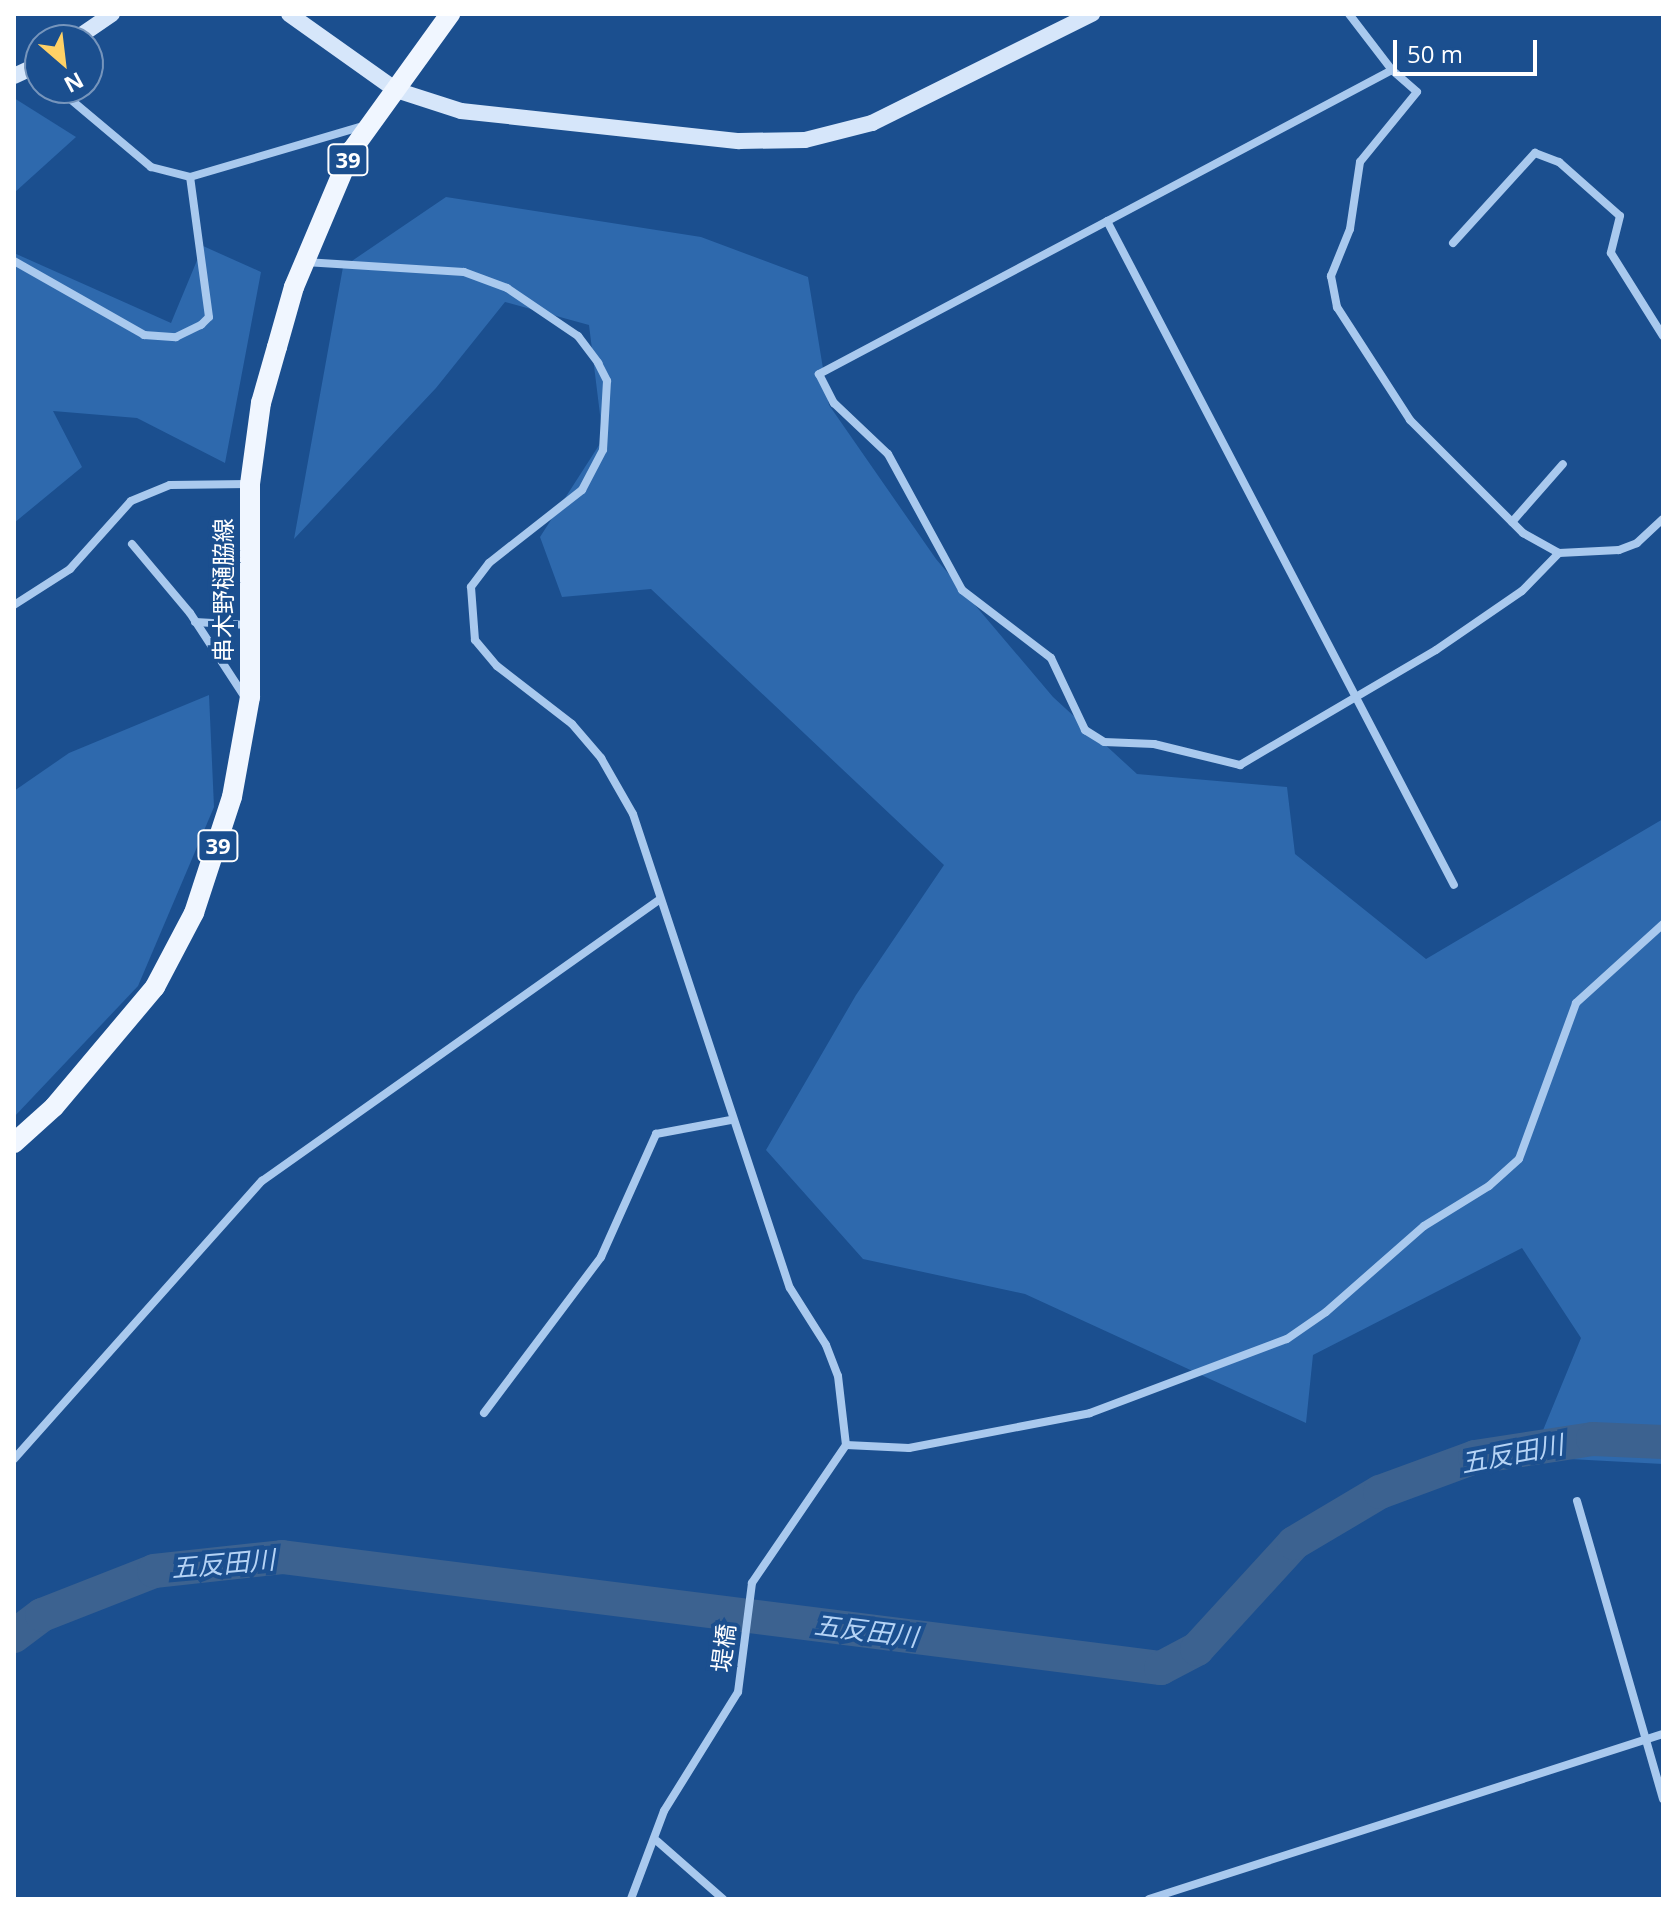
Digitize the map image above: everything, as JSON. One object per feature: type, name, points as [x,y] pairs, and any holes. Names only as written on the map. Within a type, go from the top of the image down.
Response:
[{"type":"main road","name":"串木野樋脇線","points":[[14,1143],[54,1107],[155,987],[214,860],[249,703],[250,484],[261,403],[304,262],[352,150],[396,90],[420,49],[450,14]]},
{"type":"street","points":[[289,14],[396,90],[461,111],[739,141],[805,140],[872,123],[1092,14]]},
{"type":"street","points":[[1349,14],[1392,70],[1417,92],[1360,162],[1350,229],[1331,276],[1337,307],[1410,420],[1512,522],[1559,553],[1619,550],[1637,543],[1663,519]]},
{"type":"street","points":[[1392,70],[819,374],[834,403],[888,454],[962,590],[1051,658],[1085,730],[1104,742],[1154,744],[1240,765],[1355,698],[1522,591],[1553,565],[1559,553]]},
{"type":"street","points":[[76,104],[151,167],[190,177],[372,123]]},
{"type":"street","points":[[1453,243],[1535,153],[1559,162],[1620,216],[1611,253],[1663,336]]},
{"type":"street","points":[[14,261],[144,335],[176,337],[201,325],[209,317],[190,177]]},
{"type":"street","points":[[1107,221],[1454,885]]},
{"type":"street","points":[[304,262],[464,272],[507,288],[578,336],[607,381],[607,415],[596,463],[582,490],[489,563],[471,587],[475,640],[497,666],[572,724],[601,758],[633,814],[658,901],[790,1288],[826,1345],[838,1376],[846,1445],[909,1448],[1090,1413],[1287,1339],[1326,1312],[1424,1226],[1489,1186],[1519,1159],[1576,1003],[1663,924]]},
{"type":"street","points":[[1512,522],[1563,464]]},
{"type":"street","points":[[14,605],[70,569],[131,501],[170,485],[250,484]]},
{"type":"street","points":[[132,544],[195,622],[249,703]]},
{"type":"street","points":[[195,622],[249,625]]},
{"type":"street","points":[[14,1459],[262,1181],[658,901]]},
{"type":"street","points":[[484,1413],[601,1257],[656,1134],[731,1120]]},
{"type":"street","name":"堤橋","points":[[657,1841],[664,1811],[738,1692],[752,1583],[846,1445]]},
{"type":"street","points":[[1577,1501],[1663,1799]]},
{"type":"street","points":[[1149,1899],[1663,1734]]},
{"type":"street","points":[[631,1899],[657,1841],[723,1899]]},
{"type":"shaded area","points":[[14,98],[76,137],[14,193]]},
{"type":"shaded area","points":[[446,197],[701,237],[808,277],[829,405],[936,559],[1053,697],[1137,774],[1287,787],[1295,854],[1426,959],[1663,819],[1663,1464],[1532,1457],[1581,1338],[1522,1248],[1313,1355],[1306,1423],[1025,1294],[863,1259],[766,1150],[856,995],[944,865],[651,589],[562,597],[540,537],[603,439],[589,325],[505,302],[436,388],[294,539],[343,267]]},
{"type":"shaded area","points":[[203,246],[261,272],[225,463],[137,418],[53,411],[82,467],[14,523],[14,253],[171,323]]},
{"type":"shaded area","points":[[209,695],[214,807],[138,986],[14,1117],[14,791],[69,753]]},
{"type":"waterway","name":"五反田川","points":[[14,1636],[42,1615],[154,1571],[282,1557],[1161,1668],[1197,1649],[1294,1543],[1380,1492],[1475,1457],[1593,1439],[1663,1442]]}]
